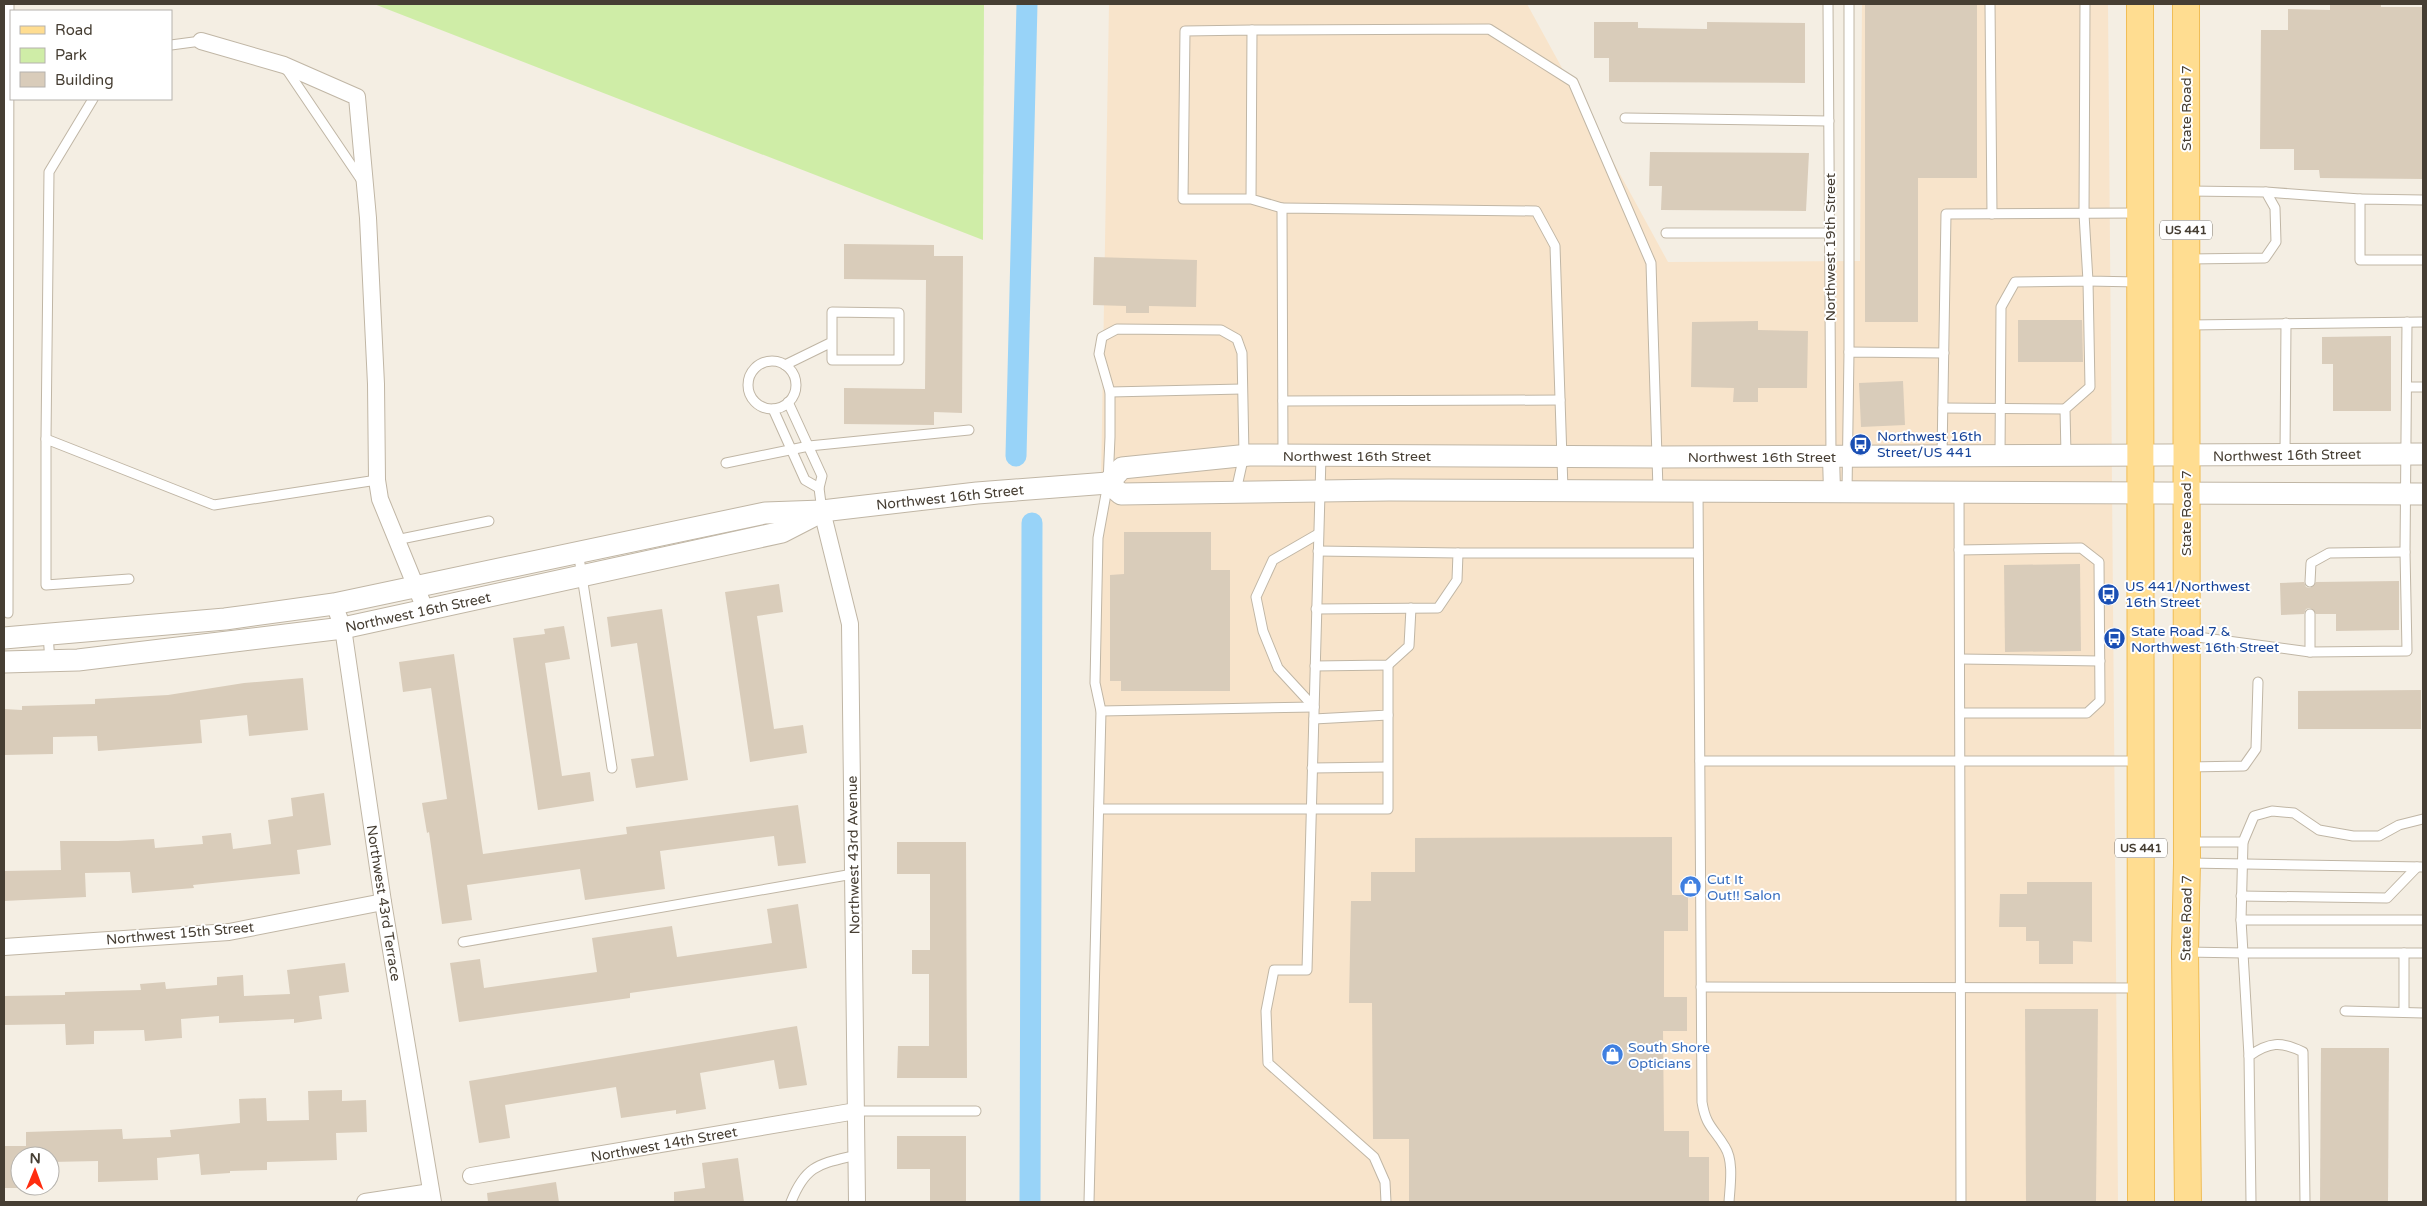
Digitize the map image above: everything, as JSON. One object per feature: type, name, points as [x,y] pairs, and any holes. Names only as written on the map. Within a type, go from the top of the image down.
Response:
[{"type":"main road","name":"US 441","points":[[2140,4],[2142,1202]]},
{"type":"main road","name":"State Road 7","points":[[2186,4],[2187,852],[2185,952],[2188,1202]]},
{"type":"street","points":[[201,41],[284,65],[357,97],[368,218],[380,499],[425,609]]},
{"type":"street","name":"Northwest 16th Street","points":[[4,638],[225,619],[334,604],[765,513],[822,511],[977,493],[1108,483],[1122,468],[1244,455],[1839,457],[2415,454]]},
{"type":"street","points":[[1697,457],[1698,491]]},
{"type":"street","name":"Northwest 19th Street","points":[[1839,457],[1839,491]]},
{"type":"street","points":[[1108,483],[1121,494],[1319,490],[2415,494]]},
{"type":"street","name":"Northwest 16th Street","points":[[4,662],[78,660],[343,628],[782,532],[822,511]]},
{"type":"street","name":"Northwest 43rd Avenue","points":[[822,511],[850,624],[857,1202]]},
{"type":"street","name":"Northwest 43rd Terrace","points":[[334,604],[343,628],[383,902],[432,1197]]},
{"type":"street","name":"Northwest 15th Street","points":[[4,947],[229,932],[383,902]]},
{"type":"street","name":"Northwest 14th Street","points":[[471,1176],[856,1111]]},
{"type":"street","points":[[365,1202],[432,1197]]},
{"type":"lane","points":[[8,614],[6,581],[6,226],[9,4]]},
{"type":"lane","name":"Northwest 19th Street","points":[[1828,4],[1830,233],[1839,457]]},
{"type":"lane","points":[[1839,457],[1849,352],[1849,4]]},
{"type":"lane","points":[[1990,4],[1992,214]]},
{"type":"lane","points":[[1943,408],[2066,409],[2090,387],[2088,281],[2084,214],[2085,4]]},
{"type":"lane","points":[[1563,490],[1555,246],[1536,211],[1282,208],[1251,199],[1183,199],[1185,30],[1489,29],[1573,82],[1651,263],[1658,490]]},
{"type":"lane","points":[[1251,199],[1252,30]]},
{"type":"lane","points":[[172,45],[201,41]]},
{"type":"lane","points":[[284,65],[365,186]]},
{"type":"lane","points":[[92,100],[49,172],[46,585],[129,579]]},
{"type":"lane","points":[[1625,118],[1829,120]]},
{"type":"lane","points":[[2186,191],[2266,192],[2360,199],[2423,200]]},
{"type":"lane","points":[[2186,260],[2265,258],[2276,242],[2275,208],[2266,192]]},
{"type":"lane","points":[[2360,199],[2360,260],[2423,260]]},
{"type":"lane","points":[[1282,208],[1283,455]]},
{"type":"lane","points":[[1942,456],[1946,214],[2140,214]]},
{"type":"lane","points":[[1666,232],[1830,233]]},
{"type":"lane","points":[[2000,456],[2001,307],[2015,282],[2141,282]]},
{"type":"lane","points":[[832,312],[898,313],[899,360],[832,360],[832,342],[832,312]]},
{"type":"lane","points":[[2186,635],[2310,652],[2407,651],[2405,552],[2415,494],[2415,454],[2407,387],[2407,322]]},
{"type":"lane","points":[[2186,325],[2423,322]]},
{"type":"lane","points":[[2285,455],[2286,324]]},
{"type":"lane","points":[[1089,1202],[1101,711],[1095,683],[1098,538],[1108,483],[1110,392],[1099,354],[1102,337],[1117,329],[1221,330],[1237,339],[1242,353],[1244,455],[1236,491]]},
{"type":"lane","points":[[785,365],[832,342]]},
{"type":"lane","points":[[1849,352],[1944,353]]},
{"type":"lane","points":[[778,362],[785,365],[796,378],[796,387],[788,402],[773,408],[765,407],[752,398],[748,383],[755,368],[762,363],[778,362]]},
{"type":"lane","points":[[2407,387],[2423,387]]},
{"type":"lane","points":[[1110,392],[1242,389]]},
{"type":"lane","points":[[1283,401],[1560,400]]},
{"type":"lane","points":[[788,402],[822,476],[819,488],[822,511]]},
{"type":"lane","points":[[773,408],[805,480],[819,488]]},
{"type":"lane","points":[[2066,409],[2066,455]]},
{"type":"lane","points":[[726,464],[809,446],[969,430]]},
{"type":"lane","points":[[46,439],[214,505],[378,480]]},
{"type":"lane","points":[[1321,456],[1307,970],[1274,970],[1266,1011],[1268,1063],[1374,1157],[1385,1182],[1386,1202]]},
{"type":"lane","points":[[1698,491],[1702,1102],[1704,1118],[1726,1148],[1730,1164],[1729,1202]]},
{"type":"lane","points":[[1959,492],[1961,1202]]},
{"type":"lane","points":[[396,540],[489,520]]},
{"type":"lane","points":[[1314,706],[1278,668],[1263,631],[1256,597],[1273,560],[1318,534]]},
{"type":"lane","points":[[1959,550],[2081,548],[2099,562],[2100,661],[2100,701],[2087,713],[1960,713]]},
{"type":"lane","points":[[578,551],[612,768]]},
{"type":"lane","points":[[1318,551],[1698,553]]},
{"type":"lane","points":[[2310,582],[2311,564],[2330,553],[2405,552]]},
{"type":"lane","points":[[1316,609],[1438,608],[1457,580],[1458,553]]},
{"type":"lane","points":[[1315,666],[1388,665],[1409,646],[1411,608]]},
{"type":"lane","points":[[2310,614],[2310,652]]},
{"type":"lane","points":[[48,635],[50,661]]},
{"type":"lane","points":[[1960,659],[2100,661]]},
{"type":"lane","points":[[1099,809],[1311,810],[1388,808],[1388,665]]},
{"type":"lane","points":[[2187,767],[2244,766],[2256,749],[2258,682]]},
{"type":"lane","points":[[1101,711],[1314,706]]},
{"type":"lane","points":[[1314,719],[1388,715]]},
{"type":"lane","points":[[1700,761],[2141,761]]},
{"type":"lane","points":[[1312,768],[1387,767]]},
{"type":"lane","points":[[2251,1202],[2249,1056],[2241,920],[2243,842],[2254,816],[2272,811],[2294,813],[2318,830],[2353,836],[2378,836],[2398,825],[2423,819]]},
{"type":"lane","points":[[2187,852],[2243,842]]},
{"type":"lane","points":[[2187,852],[2242,864],[2420,867]]},
{"type":"lane","points":[[2242,896],[2387,898],[2420,867]]},
{"type":"lane","points":[[463,942],[853,874]]},
{"type":"lane","points":[[2241,920],[2423,920]]},
{"type":"lane","points":[[2185,952],[2423,953]]},
{"type":"lane","points":[[2404,953],[2404,1012]]},
{"type":"lane","points":[[1701,987],[2141,988]]},
{"type":"lane","points":[[2345,1011],[2423,1013]]},
{"type":"lane","points":[[2249,1056],[2265,1045],[2289,1045],[2303,1052],[2305,1202]]},
{"type":"lane","points":[[856,1111],[976,1111]]},
{"type":"lane","points":[[791,1202],[799,1181],[818,1165],[857,1155]]},
{"type":"shaded area","points":[[1109,4],[1527,4],[1668,262],[1860,261],[1862,4],[2108,4],[2118,1202],[1089,1202]]},
{"type":"green space","points":[[374,4],[984,4],[983,240]]},
{"type":"building","points":[[1865,4],[1977,4],[1977,178],[1918,178],[1918,322],[1865,322]]},
{"type":"building","points":[[2330,4],[2381,4],[2381,7],[2423,7],[2423,179],[2320,178],[2319,170],[2294,170],[2294,149],[2260,149],[2261,30],[2288,30],[2288,9],[2330,10]]},
{"type":"building","points":[[1594,22],[1638,22],[1638,28],[1707,29],[1707,22],[1805,23],[1805,83],[1609,82],[1609,58],[1594,58]]},
{"type":"building","points":[[1650,152],[1809,153],[1806,211],[1661,210],[1662,186],[1649,186]]},
{"type":"building","points":[[844,244],[934,245],[934,256],[963,256],[962,413],[934,412],[934,425],[844,424],[844,388],[925,389],[926,280],[844,279]]},
{"type":"building","points":[[1094,257],[1197,260],[1196,307],[1149,306],[1149,313],[1126,313],[1126,306],[1093,305]]},
{"type":"building","points":[[2018,320],[2082,320],[2083,362],[2018,362]]},
{"type":"building","points":[[1758,321],[1758,330],[1808,331],[1807,388],[1758,388],[1758,402],[1733,402],[1734,388],[1691,387],[1692,322]]},
{"type":"building","points":[[2391,336],[2391,411],[2333,411],[2333,364],[2322,364],[2322,337]]},
{"type":"building","points":[[1903,381],[1905,425],[1861,427],[1859,383]]},
{"type":"building","points":[[1124,532],[1211,532],[1211,570],[1230,570],[1230,691],[1121,691],[1121,681],[1110,681],[1110,575],[1124,574]]},
{"type":"building","points":[[2080,564],[2081,651],[2005,652],[2004,565]]},
{"type":"building","points":[[2399,581],[2399,630],[2336,631],[2336,614],[2316,614],[2310,608],[2306,609],[2304,614],[2281,615],[2280,583],[2304,582],[2306,587],[2310,588],[2316,582]]},
{"type":"building","points":[[779,584],[783,612],[757,616],[774,729],[803,725],[807,753],[750,762],[725,592]]},
{"type":"building","points":[[662,609],[688,780],[636,788],[631,759],[654,756],[637,643],[611,647],[607,617]]},
{"type":"building","points":[[564,626],[570,659],[545,663],[562,776],[590,772],[594,801],[538,810],[513,638],[545,634],[544,629]]},
{"type":"building","points":[[454,654],[483,854],[627,834],[626,827],[798,805],[806,863],[778,866],[774,836],[660,851],[665,889],[585,900],[580,869],[467,885],[472,920],[442,924],[429,832],[427,833],[422,803],[447,799],[431,688],[403,692],[399,662]]},
{"type":"building","points":[[303,678],[308,730],[249,736],[247,715],[200,720],[202,743],[98,751],[97,736],[53,737],[53,754],[4,755],[4,709],[22,710],[22,706],[95,704],[95,699],[168,695],[244,683]]},
{"type":"building","points":[[2421,690],[2421,729],[2298,729],[2298,691]]},
{"type":"building","points":[[324,793],[331,845],[297,850],[300,874],[193,885],[194,888],[132,893],[130,872],[85,873],[86,897],[4,901],[4,871],[61,870],[60,841],[154,839],[155,848],[203,844],[202,836],[231,833],[233,849],[271,844],[268,820],[293,816],[291,798]]},
{"type":"building","points":[[1672,837],[1672,895],[1688,895],[1688,931],[1664,931],[1664,997],[1687,997],[1687,1031],[1663,1031],[1664,1131],[1689,1131],[1689,1157],[1709,1157],[1709,1202],[1409,1202],[1409,1139],[1373,1139],[1372,1003],[1349,1003],[1351,901],[1371,901],[1371,872],[1415,872],[1415,838]]},
{"type":"building","points":[[897,842],[966,842],[967,1078],[897,1078],[898,1046],[929,1046],[929,974],[912,974],[912,950],[930,950],[930,874],[897,874]]},
{"type":"building","points":[[2027,882],[2092,882],[2092,942],[2073,941],[2073,964],[2039,964],[2039,941],[2026,941],[2026,927],[1999,927],[2000,894],[2027,894]]},
{"type":"building","points":[[798,904],[807,968],[630,993],[630,998],[459,1022],[450,963],[480,959],[484,988],[597,972],[592,938],[672,926],[677,957],[772,943],[767,909]]},
{"type":"building","points":[[345,963],[349,992],[319,996],[322,1019],[294,1023],[294,1019],[219,1023],[219,1016],[181,1019],[182,1038],[145,1041],[144,1030],[94,1031],[94,1044],[66,1045],[65,1024],[4,1025],[4,996],[65,995],[65,992],[141,990],[140,984],[165,982],[166,989],[217,985],[217,977],[243,975],[244,996],[290,994],[287,970]]},
{"type":"building","points":[[2025,1009],[2098,1009],[2096,1202],[2026,1202]]},
{"type":"building","points":[[797,1026],[807,1085],[779,1089],[774,1060],[700,1073],[706,1109],[676,1114],[676,1110],[621,1118],[616,1087],[505,1105],[510,1138],[479,1143],[469,1081]]},
{"type":"building","points":[[2321,1048],[2389,1048],[2388,1202],[2320,1202]]},
{"type":"building","points":[[342,1090],[342,1101],[366,1100],[367,1132],[336,1133],[337,1160],[267,1162],[267,1170],[230,1171],[230,1173],[201,1175],[199,1154],[157,1158],[158,1180],[98,1182],[98,1161],[60,1162],[60,1146],[26,1146],[26,1132],[122,1129],[123,1139],[171,1137],[170,1130],[240,1123],[239,1099],[266,1098],[267,1121],[309,1120],[308,1091]]},
{"type":"building","points":[[897,1136],[966,1136],[966,1202],[930,1202],[930,1169],[897,1169]]},
{"type":"building","points":[[4,1146],[10,1146],[10,1188],[4,1188]]},
{"type":"building","points":[[738,1158],[744,1202],[674,1202],[674,1192],[705,1188],[702,1163]]},
{"type":"building","points":[[556,1182],[559,1202],[488,1202],[487,1193]]},
{"type":"waterway","points":[[1016,456],[1027,4]]},
{"type":"waterway","points":[[1030,1202],[1032,523]]},
{"type":"place","name":"Northwest 16th Street/US 441","points":[[1861,444]]},
{"type":"place","name":"US 441/Northwest 16th Street","points":[[2109,594]]},
{"type":"place","name":"State Road 7 & Northwest 16th Street","points":[[2115,639]]},
{"type":"place","name":"Cut It Out!! Salon","points":[[1691,887]]},
{"type":"place","name":"South Shore Opticians","points":[[1612,1055]]}]
